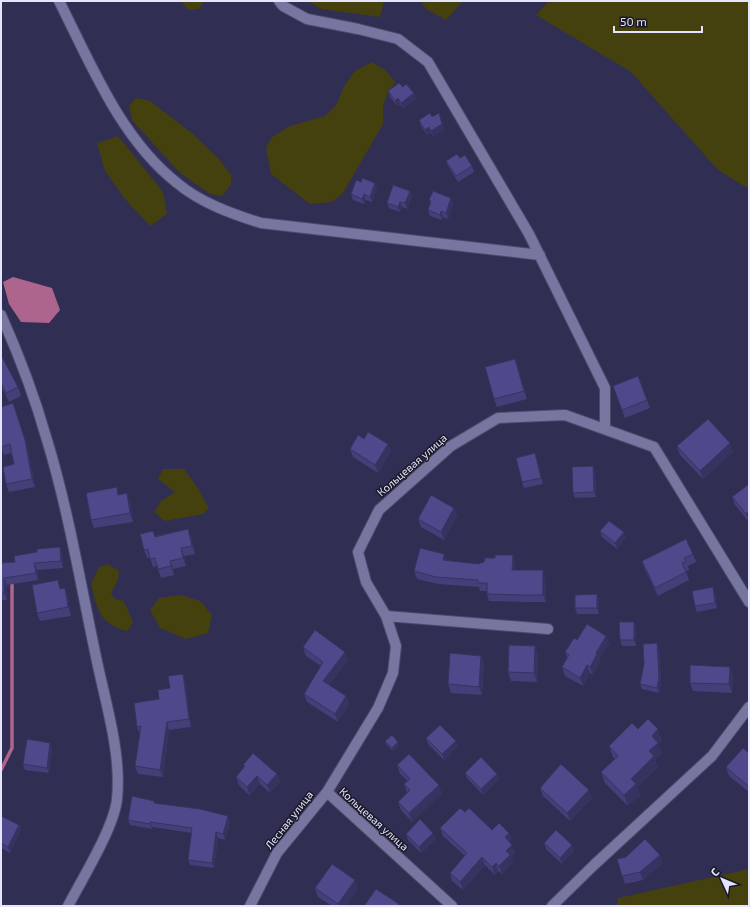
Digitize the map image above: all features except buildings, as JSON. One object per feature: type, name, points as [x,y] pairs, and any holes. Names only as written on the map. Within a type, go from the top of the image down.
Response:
[{"type":"street","points":[[59,1],[104,91],[142,148],[177,184],[204,201],[236,216],[261,222],[540,255]]},
{"type":"street","points":[[279,1],[283,6],[307,19],[398,39],[428,62],[529,234],[605,388],[605,429]]},
{"type":"street","points":[[1,315],[16,349],[49,446],[65,512],[109,717],[117,768],[117,800],[106,831],[68,906]]},
{"type":"street","name":"Кольцевая улица","points":[[452,906],[327,792],[378,708],[393,673],[396,646],[386,616],[366,582],[358,552],[379,510],[451,446],[498,418],[565,414],[654,447],[749,602]]},
{"type":"street","points":[[386,616],[548,629]]},
{"type":"street","points":[[552,906],[712,756],[749,707]]},
{"type":"street","name":"Лесная улица","points":[[250,906],[277,853],[327,792]]},
{"type":"shaded area","points":[[181,1],[204,1],[199,9],[188,10]]},
{"type":"shaded area","points":[[308,1],[384,1],[380,17],[321,9]]},
{"type":"shaded area","points":[[421,1],[463,1],[446,20],[426,9]]},
{"type":"shaded area","points":[[549,1],[749,1],[749,189],[718,170],[631,72],[536,15]]},
{"type":"shaded area","points":[[372,62],[385,70],[395,82],[388,92],[383,106],[383,124],[343,193],[332,202],[310,204],[271,174],[266,148],[272,137],[290,126],[325,116],[336,105],[345,85],[355,71]]},
{"type":"shaded area","points":[[136,98],[150,101],[193,134],[219,159],[231,175],[231,185],[222,196],[210,194],[179,172],[132,120],[129,106]]},
{"type":"shaded area","points":[[118,136],[163,192],[167,214],[150,226],[125,199],[105,171],[97,143]]},
{"type":"shaded area","points":[[13,277],[52,288],[60,310],[49,323],[21,322],[9,304],[3,282]]},
{"type":"shaded area","points":[[163,469],[184,469],[197,487],[209,508],[203,514],[165,521],[154,512],[161,501],[175,492],[158,479]]},
{"type":"shaded area","points":[[108,564],[119,571],[118,580],[111,593],[115,599],[124,601],[133,622],[127,631],[110,624],[101,614],[95,600],[91,584],[99,567]]},
{"type":"shaded area","points":[[181,595],[200,601],[212,615],[208,633],[186,639],[160,628],[150,610],[159,598]]},
{"type":"shaded area","points":[[749,869],[749,906],[617,906],[618,898]]},
{"type":"waterway","points":[[1,770],[12,748],[12,585]]}]
